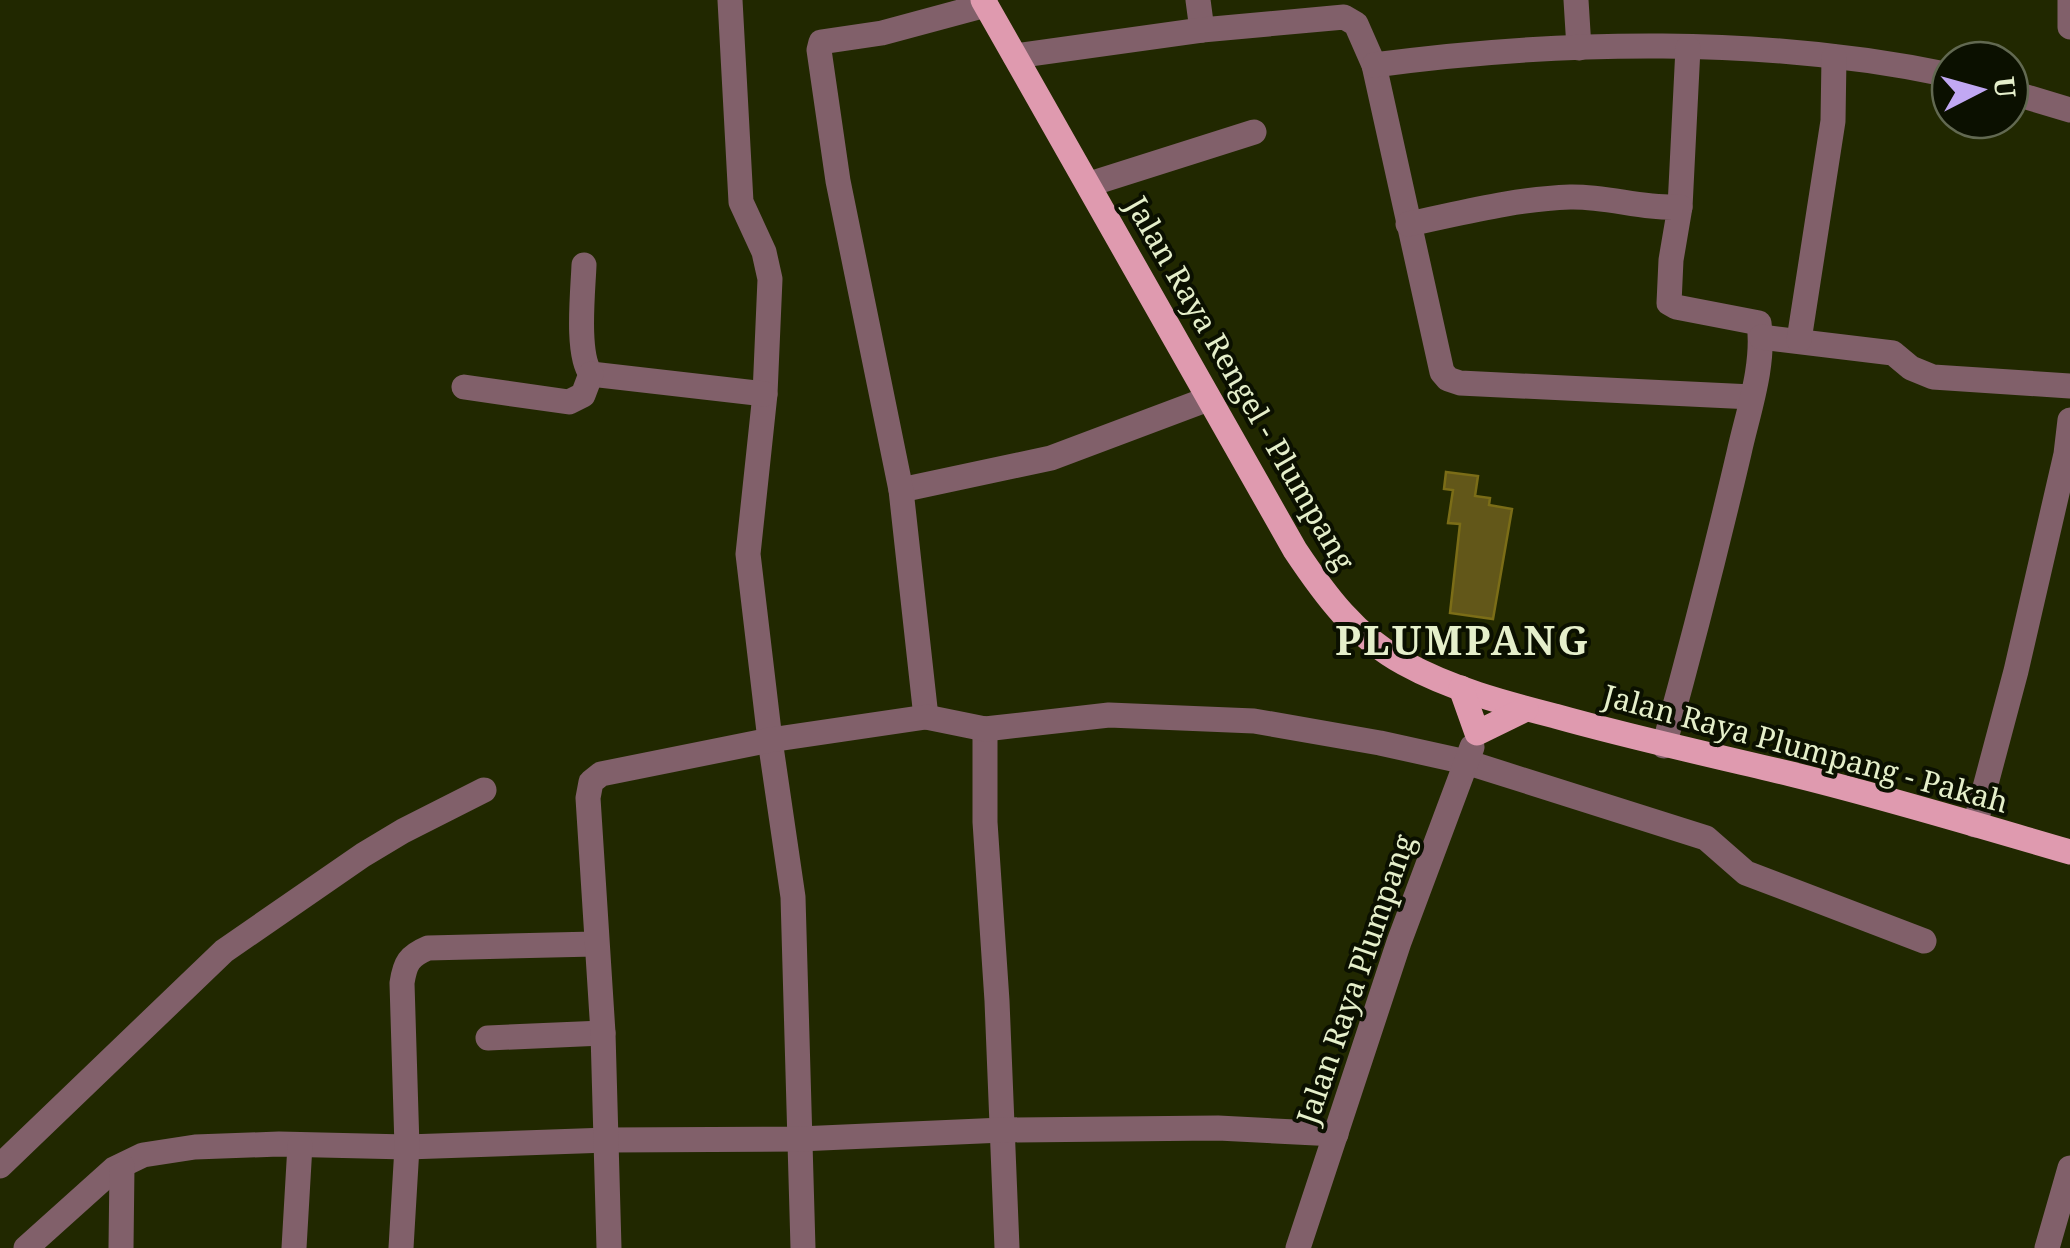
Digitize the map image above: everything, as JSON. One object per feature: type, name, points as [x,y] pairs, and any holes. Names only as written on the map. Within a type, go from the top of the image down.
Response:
[{"type":"main road","name":"Jalan Raya Rengel - Plumpang","points":[[985,2],[1294,550],[1337,609],[1372,642],[1402,662],[1461,688],[1526,709]]},
{"type":"main road","points":[[1461,688],[1477,733],[1526,709]]},
{"type":"main road","name":"Jalan Raya Plumpang - Pakah","points":[[1526,709],[1793,775],[2070,852]]},
{"type":"street","points":[[730,0],[741,202],[764,252],[770,279],[765,394],[748,554],[793,897],[804,1248]]},
{"type":"street","points":[[1198,0],[1202,30]]},
{"type":"street","points":[[1576,0],[1579,48]]},
{"type":"street","points":[[2070,0],[2070,27]]},
{"type":"street","points":[[926,718],[901,490],[838,181],[819,50],[821,42],[832,38],[882,33],[985,2]]},
{"type":"street","points":[[1015,56],[1202,30],[1344,18],[1356,24],[1374,64],[1442,372],[1448,380],[1752,397]]},
{"type":"street","points":[[1374,64],[1467,52],[1688,48],[1834,57],[1930,70]]},
{"type":"street","points":[[1664,746],[1703,606],[1752,397],[1761,337],[1757,322],[1668,303],[1670,260],[1680,207],[1688,48]]},
{"type":"street","points":[[1800,340],[1833,121],[1834,57]]},
{"type":"street","points":[[2030,98],[2070,110]]},
{"type":"street","points":[[1090,184],[1254,132]]},
{"type":"street","points":[[1408,224],[1522,200],[1575,196],[1680,207]]},
{"type":"street","points":[[584,265],[583,344],[586,367],[591,374],[765,394]]},
{"type":"street","points":[[1761,337],[1893,354],[1910,368],[1933,377],[2070,386]]},
{"type":"street","points":[[464,387],[569,402],[583,395],[591,374]]},
{"type":"street","points":[[901,490],[1051,458],[1208,400]]},
{"type":"street","points":[[1976,825],[2016,671],[2066,454],[2070,420]]},
{"type":"street","points":[[609,1248],[608,1140],[588,798],[591,782],[601,774],[770,740],[926,718],[986,729],[1109,716],[1254,721],[1380,742],[1466,762],[1706,838],[1746,872],[1924,941]]},
{"type":"street","points":[[986,729],[985,822],[1007,1248]]},
{"type":"street","name":"Jalan Raya Plumpang","points":[[1298,1248],[1399,942],[1477,733]]},
{"type":"street","points":[[0,1166],[224,951],[363,854],[484,790]]},
{"type":"street","points":[[400,1248],[407,1147],[402,983],[412,955],[428,948],[596,944]]},
{"type":"street","points":[[488,1038],[603,1033]]},
{"type":"street","points":[[26,1248],[122,1166],[143,1155],[196,1147],[799,1139],[1003,1130],[1218,1128],[1336,1134]]},
{"type":"street","points":[[294,1248],[300,1145]]},
{"type":"street","points":[[122,1166],[122,1248]]},
{"type":"street","points":[[2047,1248],[2070,1168]]},
{"type":"building","points":[[1446,472],[1478,476],[1475,496],[1490,498],[1489,505],[1512,509],[1493,619],[1450,613],[1460,524],[1448,523],[1453,490],[1444,489]]},
{"type":"district","name":"PLUMPANG","points":[[1463,639]]}]
